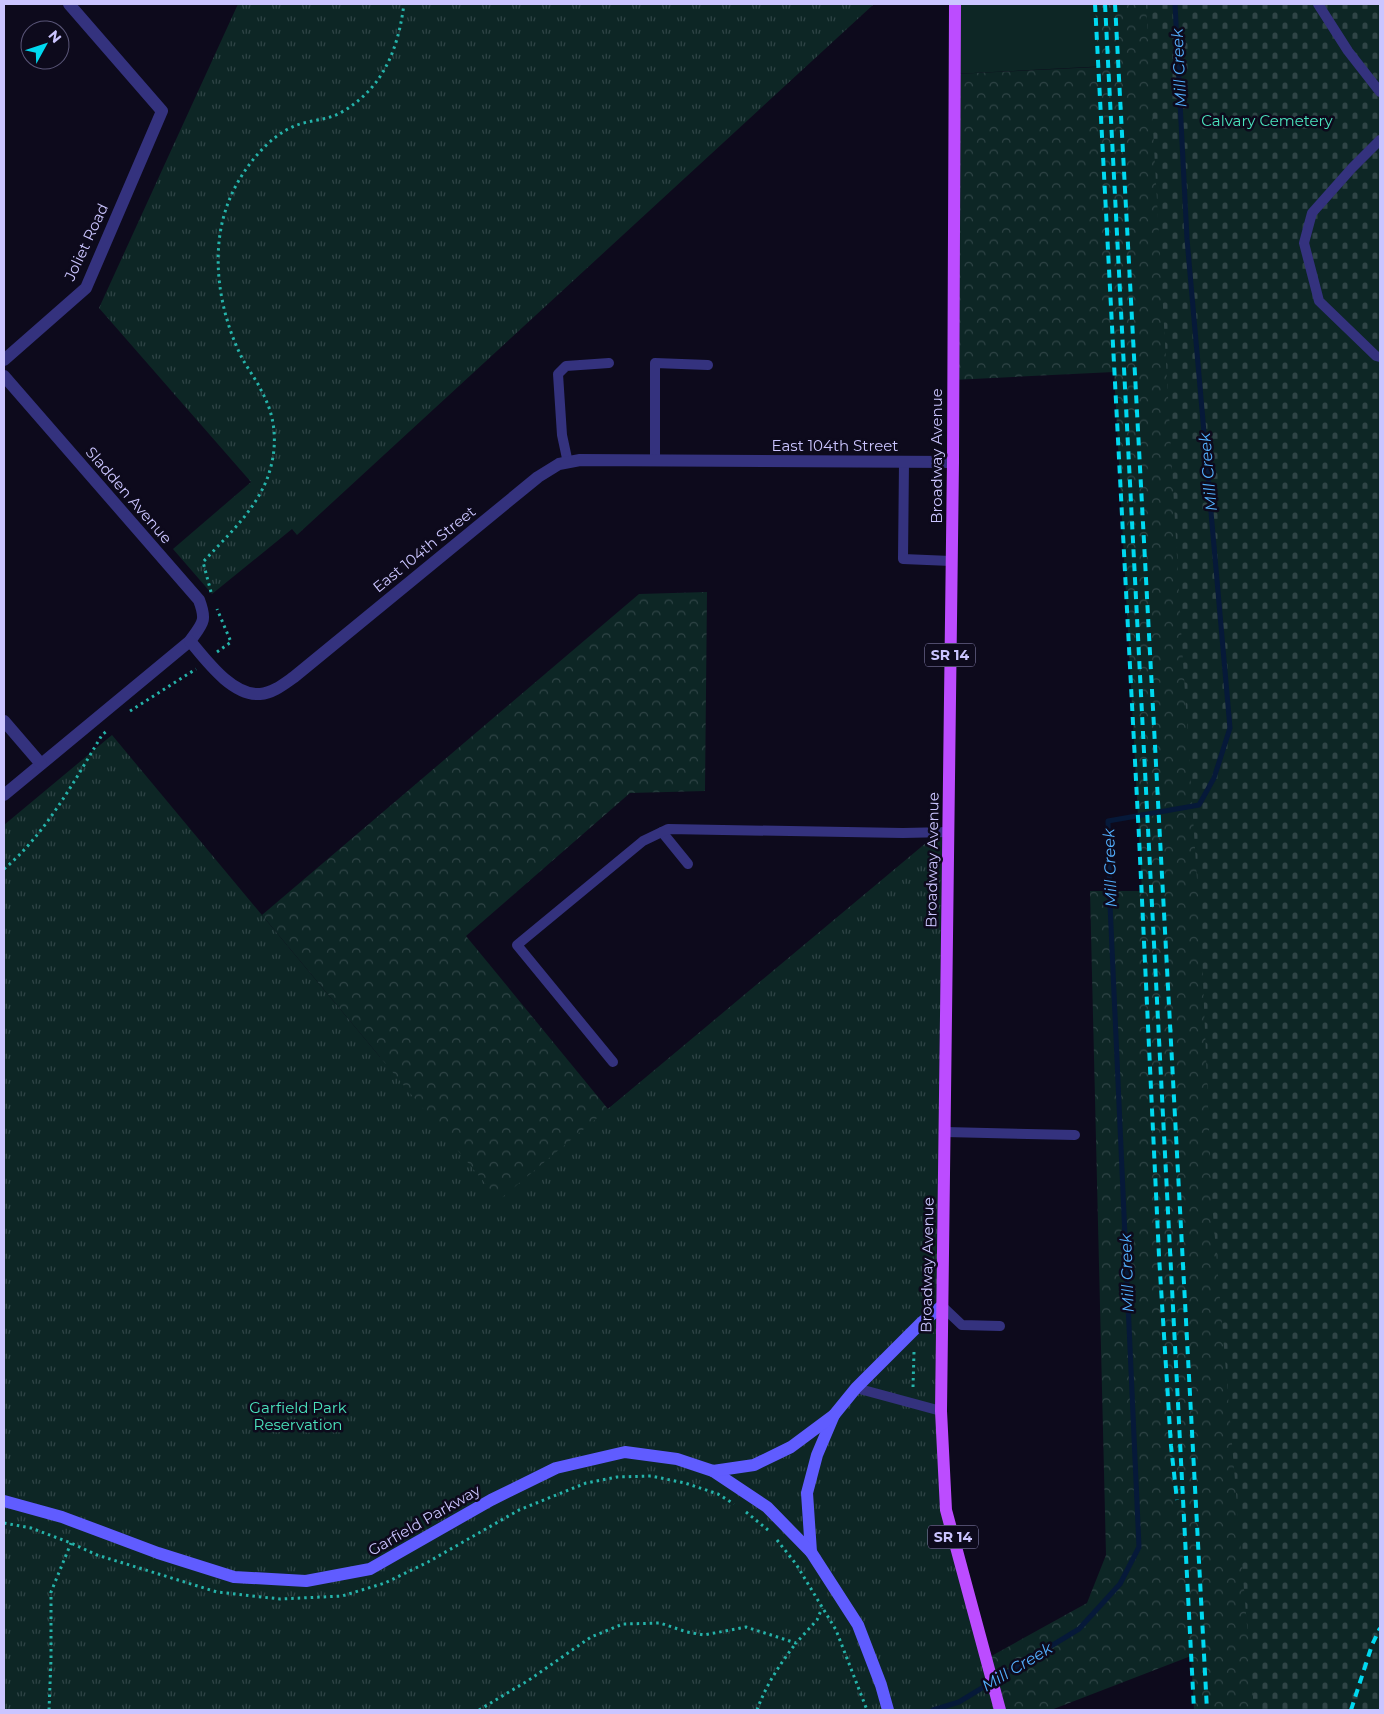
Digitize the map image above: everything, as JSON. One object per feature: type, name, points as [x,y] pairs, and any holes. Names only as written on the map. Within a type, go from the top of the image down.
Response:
[{"type":"main road","name":"Broadway Avenue","points":[[955,4],[953,462],[941,1411],[946,1510],[999,1705]]},
{"type":"street","name":"Joliet Road","points":[[4,360],[86,288],[162,112],[69,4]]},
{"type":"street","name":"Sladden Avenue","points":[[4,376],[198,600],[204,615],[202,625],[190,641]]},
{"type":"street","name":"East 104th Street","points":[[190,641],[223,678],[235,686],[250,693],[260,694],[277,689],[538,477],[559,464],[580,460],[953,462]]},
{"type":"street","points":[[4,795],[190,641]]},
{"type":"street","points":[[4,720],[41,764]]},
{"type":"street","name":"Garfield Parkway","points":[[713,1471],[754,1465],[791,1447],[834,1415],[856,1388],[921,1323],[942,1306]]},
{"type":"street","name":"Garfield Parkway","points":[[811,1552],[807,1493],[817,1455],[834,1415]]},
{"type":"street","name":"Garfield Parkway","points":[[4,1501],[62,1517],[158,1553],[234,1577],[306,1581],[370,1569],[491,1500],[556,1468],[625,1452],[677,1459],[713,1471],[767,1507],[811,1552],[858,1625],[881,1685],[888,1710]]},
{"type":"lane","points":[[1318,4],[1348,51],[1380,92]]},
{"type":"lane","points":[[1380,140],[1312,213],[1304,242],[1319,301],[1376,356],[1380,357]]},
{"type":"lane","points":[[568,463],[562,435],[558,374],[566,366],[609,363]]},
{"type":"lane","points":[[655,460],[655,364],[708,365]]},
{"type":"lane","points":[[904,462],[903,559],[952,561]]},
{"type":"lane","points":[[613,1062],[517,945],[643,841],[668,829],[948,832]]},
{"type":"lane","points":[[662,832],[688,864]]},
{"type":"lane","points":[[944,1132],[1075,1135]]},
{"type":"lane","points":[[942,1306],[962,1325],[1000,1326]]},
{"type":"lane","points":[[856,1388],[941,1411]]},
{"type":"path","points":[[212,595],[204,562],[252,508],[267,479],[274,452],[275,431],[271,410],[241,356],[223,304],[218,258],[220,232],[227,204],[239,181],[257,154],[277,136],[296,125],[338,114],[355,103],[372,87],[390,60],[401,29],[404,4]]},
{"type":"path","points":[[214,603],[231,642],[217,652]]},
{"type":"path","points":[[128,712],[196,669]]},
{"type":"path","points":[[4,868],[20,856],[56,808],[102,735],[111,726]]},
{"type":"path","points":[[913,1386],[914,1352]]},
{"type":"path","points":[[4,1523],[31,1528],[97,1555],[217,1592],[280,1599],[342,1596],[385,1584],[428,1562],[519,1510],[586,1484],[616,1477],[652,1476],[685,1482],[718,1494],[747,1513],[774,1535],[796,1564],[836,1630],[867,1710]]},
{"type":"path","points":[[49,1710],[51,1592],[70,1543]]},
{"type":"path","points":[[757,1710],[762,1694],[778,1667],[817,1620],[823,1608]]},
{"type":"path","points":[[479,1710],[529,1680],[590,1637],[623,1624],[660,1623],[687,1632],[704,1635],[746,1627],[796,1643]]},
{"type":"green space","points":[[238,4],[874,4],[297,535],[292,529],[212,594],[173,549],[251,482],[99,308]]},
{"type":"green space","points":[[955,4],[1105,4],[1108,66],[954,74]]},
{"type":"green space","points":[[1095,4],[1219,4],[1380,1710],[1194,1710],[1191,1656],[1051,1710],[4,1710],[380,1057],[262,915],[639,594],[707,592],[705,791],[630,793],[466,936],[608,1109],[948,832],[941,1411],[946,1510],[986,1659],[1087,1603],[1106,1555],[1090,891],[1142,891],[1114,372],[953,380],[954,74],[1098,67]]},
{"type":"green space","name":"Calvary Cemetery","points":[[1146,4],[1380,4],[1380,1710],[1254,1710],[1212,1202],[1202,957],[1182,646]]},
{"type":"green space","name":"Garfield Park Reservation","points":[[112,735],[499,1200],[945,827],[937,1482],[1002,1710],[4,1710],[4,825]]},
{"type":"waterway","name":"Mill Creek","points":[[933,1710],[959,1702],[1079,1629],[1120,1584],[1139,1547],[1110,904],[1108,821],[1199,805],[1214,778],[1230,728],[1187,239],[1175,4]]},
{"type":"railway","points":[[1095,4],[1159,1256],[1171,1446],[1177,1500]]},
{"type":"railway","points":[[1105,4],[1194,1710]]},
{"type":"railway","points":[[1115,4],[1207,1710]]},
{"type":"railway","points":[[1351,1710],[1372,1645],[1380,1628]]}]
